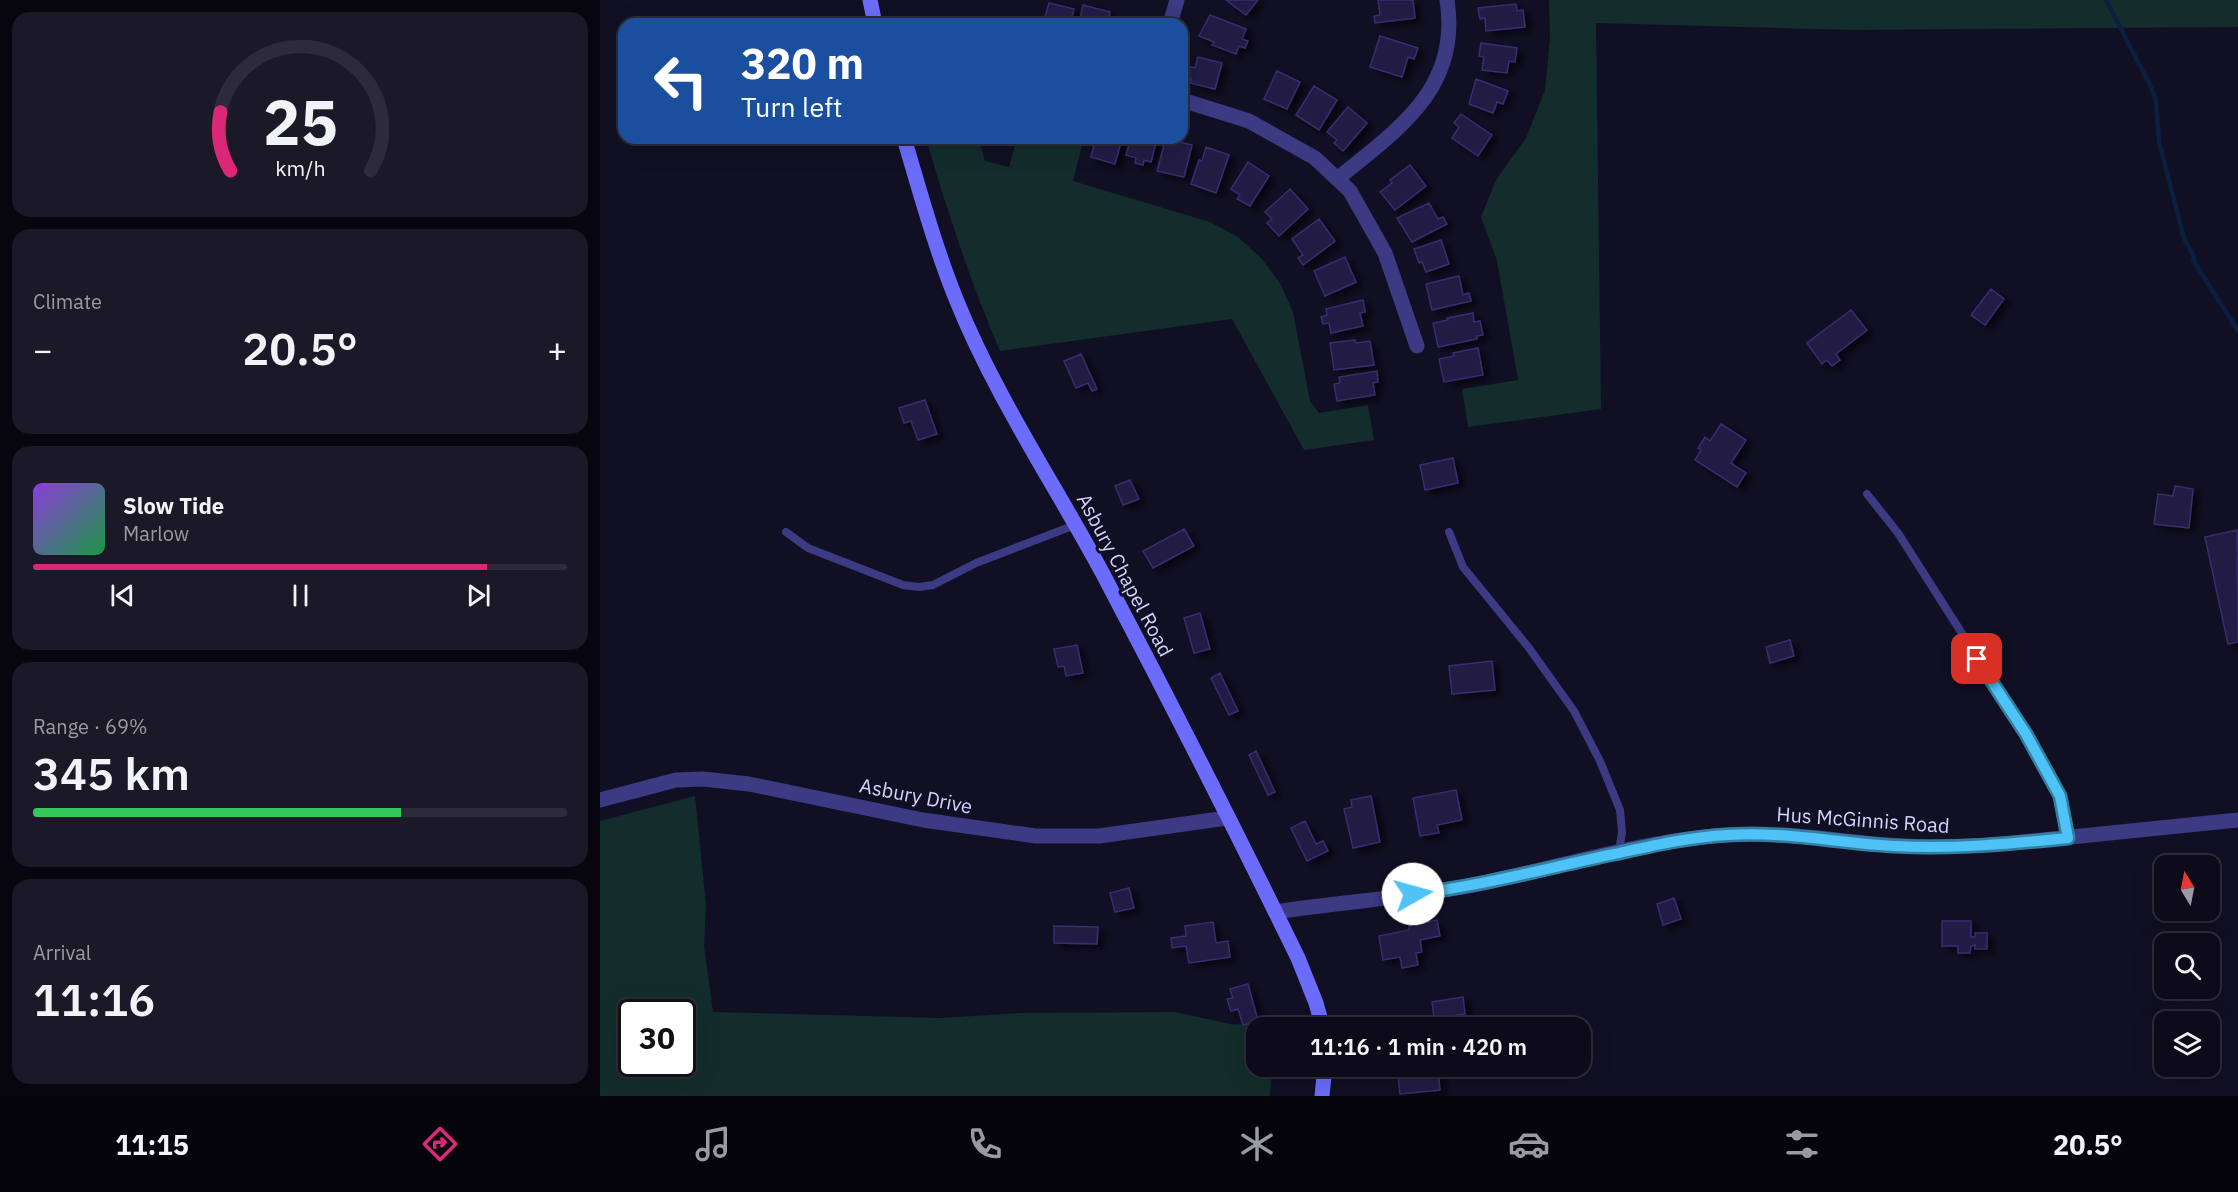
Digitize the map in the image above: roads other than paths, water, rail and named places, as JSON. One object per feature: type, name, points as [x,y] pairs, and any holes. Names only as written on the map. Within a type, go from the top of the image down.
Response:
[{"type":"main road","points":[[870,0],[874,18]]},
{"type":"main road","name":"Asbury Chapel Road","points":[[906,144],[956,299],[998,389],[1131,627],[1275,912],[1316,1003],[1320,1017]]},
{"type":"main road","points":[[1322,1096],[1324,1077]]},
{"type":"street","points":[[1172,18],[1177,0]]},
{"type":"street","points":[[1337,179],[1407,121],[1433,88],[1446,50],[1447,0]]},
{"type":"street","points":[[1188,102],[1250,121],[1315,158],[1350,190],[1385,253],[1417,346]]},
{"type":"street","name":"Asbury Drive","points":[[600,800],[676,780],[703,779],[748,784],[923,820],[1036,836],[1099,836],[1227,818]]},
{"type":"street","name":"Hus McGinnis Road","points":[[1275,912],[1469,886],[1658,844],[1728,835],[1797,836],[1892,846],[1933,847],[1993,845],[2238,820]]},
{"type":"lane","points":[[1867,494],[1898,533],[2026,734],[2060,796],[2068,838]]},
{"type":"lane","points":[[786,532],[808,549],[903,585],[919,587],[933,585],[976,563],[1075,525]]},
{"type":"lane","points":[[1449,532],[1463,567],[1529,648],[1574,711],[1600,761],[1620,810],[1622,832],[1619,853]]},
{"type":"waterway","points":[[2106,0],[2156,101],[2159,142],[2184,238],[2195,259],[2193,260],[2238,331]]}]
